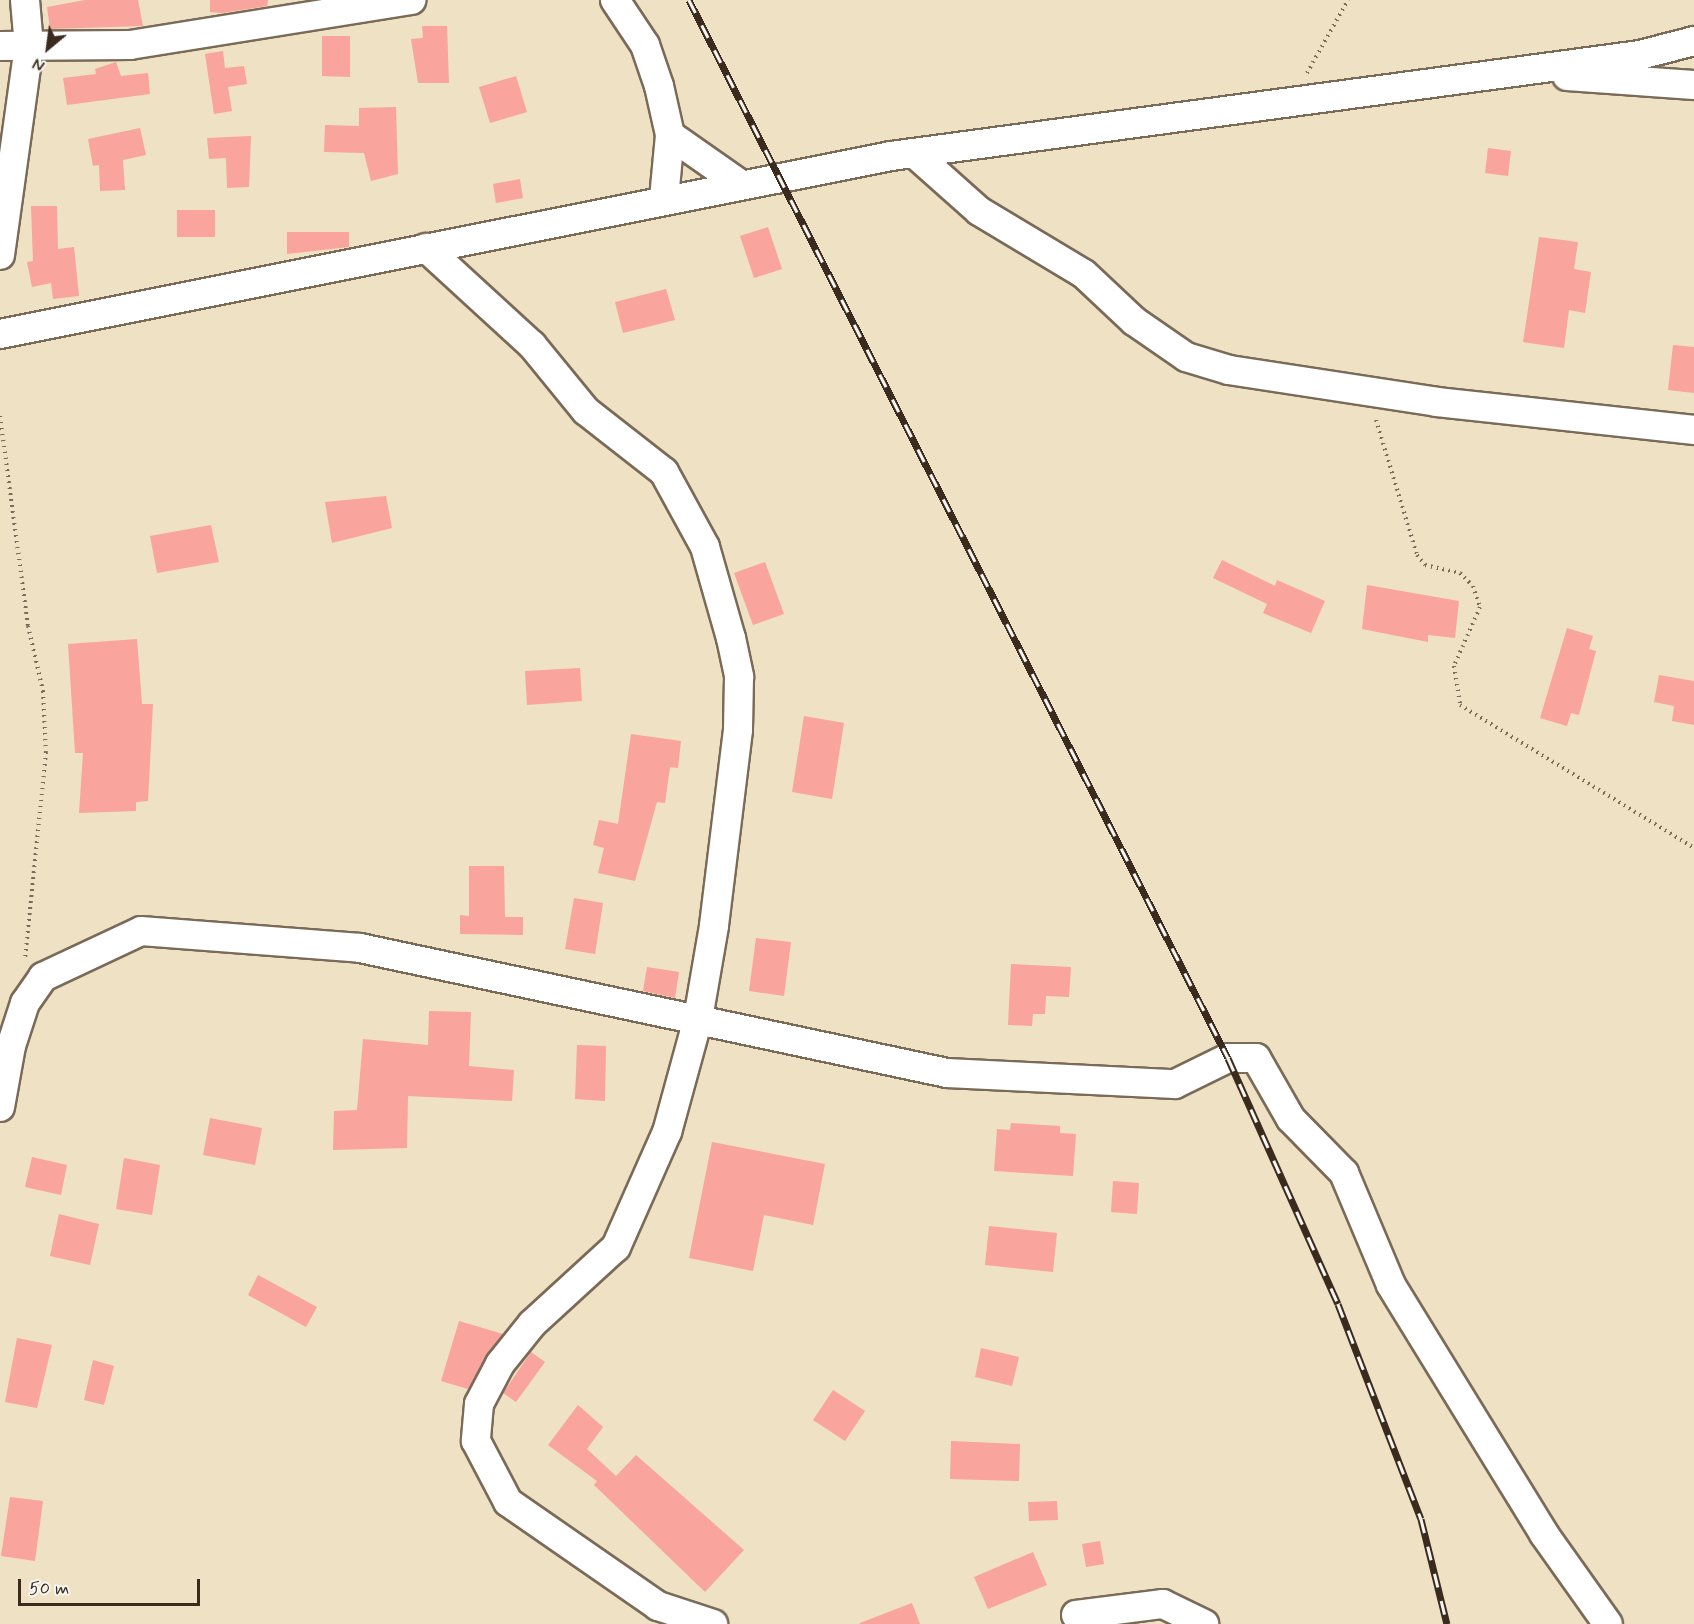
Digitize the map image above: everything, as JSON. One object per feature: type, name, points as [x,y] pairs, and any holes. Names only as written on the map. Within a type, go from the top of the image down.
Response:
[{"type":"street","points":[[0,255],[29,46],[25,0]]},
{"type":"street","points":[[0,46],[130,45],[411,0]]},
{"type":"street","points":[[615,0],[645,45],[670,135],[664,199]]},
{"type":"street","points":[[0,334],[664,199],[914,153],[1640,55],[1694,41]]},
{"type":"street","points":[[1524,71],[1694,85]]},
{"type":"street","points":[[670,135],[740,184]]},
{"type":"street","points":[[914,153],[980,211],[1084,274],[1134,321],[1186,357],[1229,370],[1353,388],[1694,430]]},
{"type":"street","points":[[426,248],[532,345],[586,411],[664,472],[705,547],[739,677],[738,730],[698,1019],[667,1132],[630,1224],[616,1247],[532,1324],[500,1364],[479,1404],[476,1441],[508,1502],[658,1606],[713,1624]]},
{"type":"street","points":[[0,1107],[25,1004],[43,976],[67,961],[141,931],[360,948],[947,1072],[1174,1084],[1228,1058],[1256,1058],[1291,1119],[1344,1173],[1391,1285],[1544,1534],[1608,1624]]},
{"type":"street","points":[[1076,1615],[1163,1604],[1204,1624]]},
{"type":"path","points":[[1290,102],[1348,0]]},
{"type":"path","points":[[1353,388],[1377,422],[1417,555],[1425,565],[1460,573],[1473,586],[1480,608],[1454,666],[1460,705],[1694,848]]},
{"type":"path","points":[[0,416],[28,626],[43,691],[46,752],[25,1004]]},
{"type":"building","points":[[85,0],[138,0],[143,26],[50,29],[47,7]]},
{"type":"building","points":[[210,0],[268,0],[267,6],[222,13],[210,12]]},
{"type":"building","points":[[422,26],[447,26],[449,83],[418,83],[411,39],[423,38]]},
{"type":"building","points":[[322,36],[350,36],[350,77],[322,76]]},
{"type":"building","points":[[223,51],[225,68],[244,66],[247,84],[228,87],[232,111],[214,114],[205,54]]},
{"type":"building","points":[[116,62],[121,76],[148,73],[150,94],[67,105],[63,78],[96,74],[95,69]]},
{"type":"building","points":[[516,76],[527,112],[490,123],[479,87]]},
{"type":"building","points":[[396,107],[398,174],[371,181],[364,153],[324,152],[325,125],[359,126],[359,108]]},
{"type":"building","points":[[140,128],[146,155],[123,160],[125,190],[100,191],[99,165],[93,166],[88,139]]},
{"type":"building","points":[[251,136],[249,187],[227,188],[226,158],[209,159],[207,138]]},
{"type":"building","points":[[1488,148],[1511,151],[1508,176],[1485,173]]},
{"type":"building","points":[[520,179],[523,198],[496,203],[493,184]]},
{"type":"building","points":[[31,206],[57,206],[58,249],[74,247],[79,296],[53,299],[51,283],[32,287],[27,262],[33,261]]},
{"type":"building","points":[[177,210],[215,210],[215,237],[177,237]]},
{"type":"building","points":[[768,227],[782,269],[754,278],[740,236]]},
{"type":"building","points":[[287,232],[349,232],[349,247],[287,254]]},
{"type":"building","points":[[1539,237],[1578,242],[1574,269],[1591,272],[1585,313],[1569,310],[1564,348],[1523,342]]},
{"type":"building","points":[[666,289],[675,320],[623,333],[615,302]]},
{"type":"building","points":[[1673,345],[1694,347],[1694,393],[1668,390]]},
{"type":"building","points":[[386,496],[392,528],[332,543],[325,502]]},
{"type":"building","points":[[211,525],[219,562],[157,573],[150,536]]},
{"type":"building","points":[[1222,560],[1275,586],[1277,580],[1325,601],[1311,633],[1263,613],[1267,604],[1213,578]]},
{"type":"building","points":[[765,562],[784,614],[753,625],[734,573]]},
{"type":"building","points":[[1367,585],[1459,601],[1455,638],[1428,635],[1428,642],[1362,629]]},
{"type":"building","points":[[1567,628],[1593,636],[1589,649],[1596,651],[1579,715],[1571,713],[1567,726],[1540,718]]},
{"type":"building","points":[[137,639],[142,704],[153,704],[148,801],[136,802],[136,811],[79,813],[83,753],[75,753],[68,644]]},
{"type":"building","points":[[580,668],[582,701],[527,705],[525,671]]},
{"type":"building","points":[[1659,675],[1694,681],[1694,725],[1672,721],[1674,706],[1654,702]]},
{"type":"building","points":[[804,716],[844,723],[832,799],[792,792]]},
{"type":"building","points":[[631,734],[681,741],[678,768],[670,767],[665,803],[657,802],[635,881],[598,873],[604,848],[593,845],[599,820],[618,824]]},
{"type":"building","points":[[469,866],[504,866],[505,917],[523,917],[523,935],[460,934],[460,915],[469,916]]},
{"type":"building","points":[[574,898],[603,903],[595,954],[565,949]]},
{"type":"building","points":[[756,938],[791,942],[784,996],[749,991]]},
{"type":"building","points":[[1011,964],[1071,967],[1069,997],[1046,996],[1045,1014],[1033,1014],[1032,1026],[1008,1025]]},
{"type":"building","points":[[647,967],[679,972],[675,998],[643,991]]},
{"type":"building","points":[[429,1011],[471,1012],[469,1066],[514,1070],[512,1101],[408,1096],[407,1148],[333,1150],[334,1111],[357,1110],[363,1039],[428,1045]]},
{"type":"building","points":[[577,1045],[606,1046],[605,1101],[575,1099]]},
{"type":"building","points":[[210,1118],[262,1128],[255,1165],[203,1155]]},
{"type":"building","points":[[1011,1123],[1060,1126],[1060,1133],[1076,1134],[1073,1176],[994,1171],[997,1129],[1010,1130]]},
{"type":"building","points":[[712,1142],[825,1164],[813,1225],[764,1215],[753,1271],[689,1258]]},
{"type":"building","points":[[32,1157],[67,1165],[61,1195],[25,1187]]},
{"type":"building","points":[[124,1158],[160,1165],[152,1215],[116,1209]]},
{"type":"building","points":[[1113,1181],[1139,1183],[1137,1214],[1111,1212]]},
{"type":"building","points":[[59,1214],[99,1224],[90,1265],[50,1256]]},
{"type":"building","points":[[989,1226],[1057,1233],[1053,1272],[985,1265]]},
{"type":"building","points":[[258,1275],[317,1307],[306,1327],[248,1295]]},
{"type":"building","points":[[459,1321],[503,1334],[468,1389],[441,1381]]},
{"type":"building","points":[[17,1338],[52,1345],[37,1408],[5,1402]]},
{"type":"building","points":[[981,1348],[1019,1357],[1012,1386],[975,1377]]},
{"type":"building","points":[[531,1352],[545,1362],[516,1402],[503,1393]]},
{"type":"building","points":[[93,1360],[114,1366],[104,1405],[84,1400]]},
{"type":"building","points":[[833,1390],[865,1411],[845,1441],[813,1420]]},
{"type":"building","points":[[578,1405],[603,1427],[587,1449],[616,1476],[636,1455],[744,1550],[705,1592],[594,1485],[597,1481],[548,1445]]},
{"type":"building","points":[[951,1441],[1020,1444],[1019,1481],[950,1479]]},
{"type":"building","points":[[10,1497],[43,1501],[35,1561],[1,1556]]},
{"type":"building","points":[[1057,1501],[1058,1520],[1029,1521],[1028,1502]]},
{"type":"building","points":[[1100,1541],[1104,1564],[1086,1567],[1082,1544]]},
{"type":"building","points":[[1033,1552],[1047,1585],[988,1609],[974,1577]]},
{"type":"building","points":[[912,1603],[920,1624],[860,1624],[860,1623]]},
{"type":"railway","points":[[689,0],[1228,1058],[1338,1304],[1421,1519],[1447,1624]]}]
